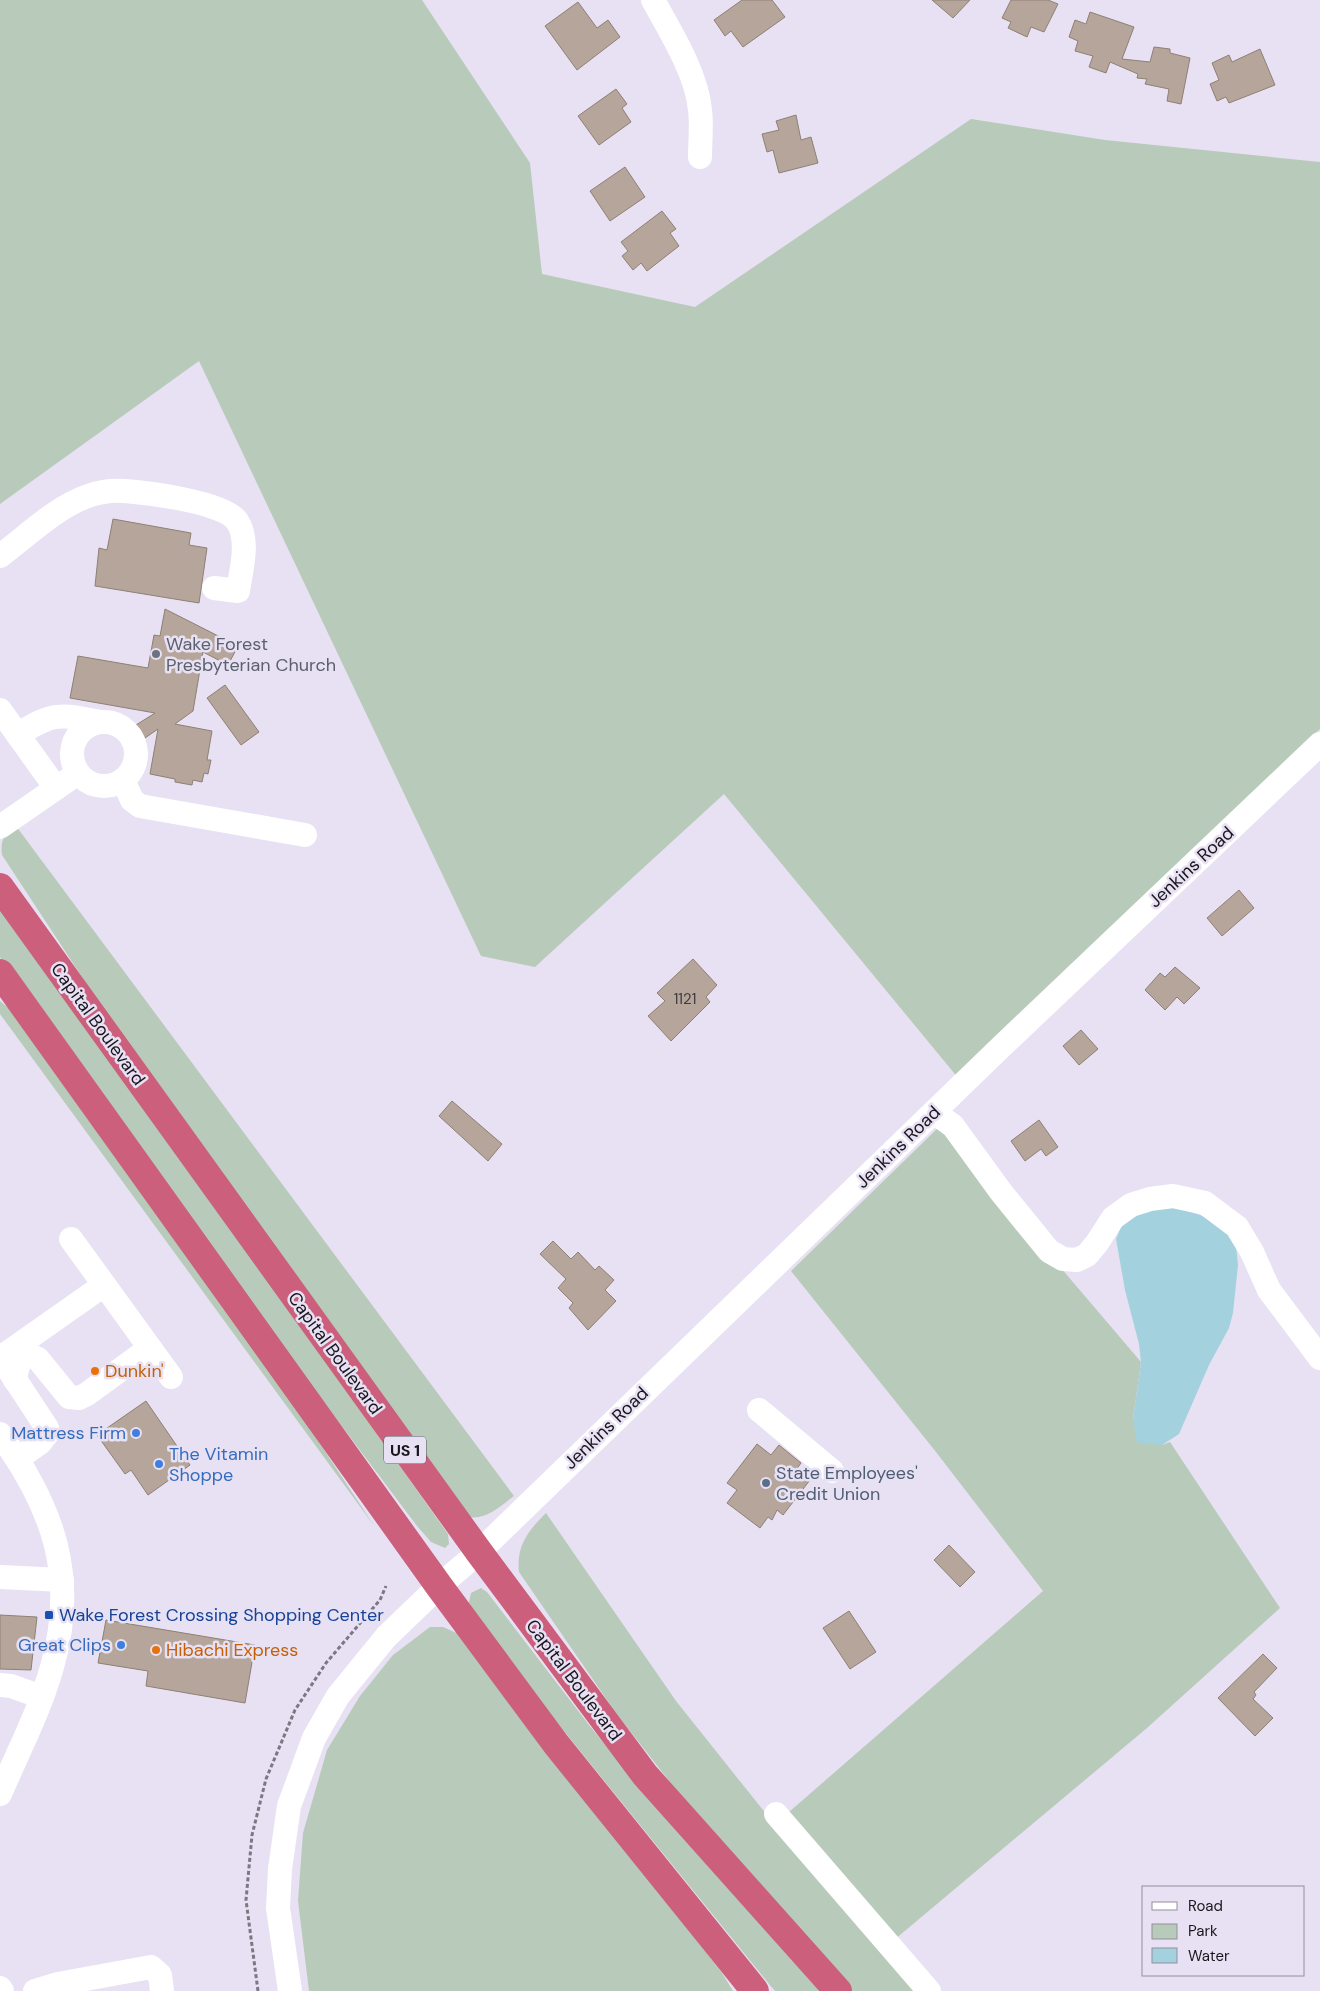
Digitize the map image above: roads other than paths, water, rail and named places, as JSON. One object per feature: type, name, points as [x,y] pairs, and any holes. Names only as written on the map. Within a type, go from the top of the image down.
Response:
[{"type":"highway","name":"Capital Boulevard","points":[[0,887],[479,1552],[645,1776],[838,1991]]},
{"type":"highway","points":[[0,973],[9,995],[556,1744],[755,1991]]},
{"type":"street","points":[[653,0],[671,32],[692,77],[700,109],[700,157]]},
{"type":"street","points":[[0,556],[69,505],[88,496],[105,492],[125,491],[214,505],[228,512],[237,521],[243,534],[238,591],[214,588]]},
{"type":"street","points":[[0,710],[56,788]]},
{"type":"street","points":[[18,736],[42,720],[64,715],[100,722],[122,727],[134,744],[135,764],[123,780],[114,785],[94,785],[78,773],[72,752],[74,741],[85,728],[100,722]]},
{"type":"street","name":"Jenkins Road","points":[[290,1991],[278,1908],[280,1869],[289,1806],[314,1738],[338,1696],[386,1637],[439,1586],[479,1552],[934,1112],[1320,744]]},
{"type":"street","points":[[0,827],[78,773]]},
{"type":"street","points":[[123,780],[132,800],[140,806],[305,835]]},
{"type":"street","points":[[934,1112],[953,1126],[1001,1192],[1049,1251],[1063,1259],[1077,1260],[1087,1255],[1098,1243],[1113,1218],[1131,1205],[1150,1199],[1172,1196],[1205,1203],[1237,1227],[1252,1252],[1268,1290],[1320,1358]]},
{"type":"street","points":[[71,1239],[171,1377]]},
{"type":"street","points":[[17,1459],[40,1443],[48,1434],[43,1421],[0,1358],[104,1285]]},
{"type":"street","points":[[15,1380],[17,1367],[23,1358],[30,1355],[38,1359],[69,1397],[79,1398],[88,1394],[150,1348]]},
{"type":"street","points":[[759,1410],[832,1471]]},
{"type":"street","points":[[0,1434],[38,1494],[54,1534],[62,1580],[60,1634],[42,1697],[0,1794]]},
{"type":"street","points":[[0,1577],[62,1580]]},
{"type":"street","points":[[0,1685],[11,1686],[42,1697]]},
{"type":"street","points":[[776,1814],[929,1991]]},
{"type":"street","points":[[35,1991],[151,1967],[160,1975],[162,1991]]},
{"type":"water","points":[[1166,1204],[1212,1219],[1224,1229],[1236,1245],[1238,1265],[1233,1313],[1229,1328],[1209,1365],[1179,1434],[1162,1445],[1137,1443],[1133,1419],[1141,1362],[1139,1344],[1125,1290],[1116,1239],[1126,1215]]},
{"type":"place","name":"Wake Forest Presbyterian Church","points":[[156,654]]},
{"type":"place","name":"Dunkin'","points":[[95,1371]]},
{"type":"place","name":"Mattress Firm","points":[[136,1433]]},
{"type":"place","name":"The Vitamin Shoppe","points":[[159,1464]]},
{"type":"place","name":"State Employees' Credit Union","points":[[766,1483]]},
{"type":"place","name":"Wake Forest Crossing Shopping Center","points":[[49,1615]]},
{"type":"place","name":"Great Clips","points":[[121,1645]]},
{"type":"place","name":"Hibachi Express","points":[[156,1650]]}]
